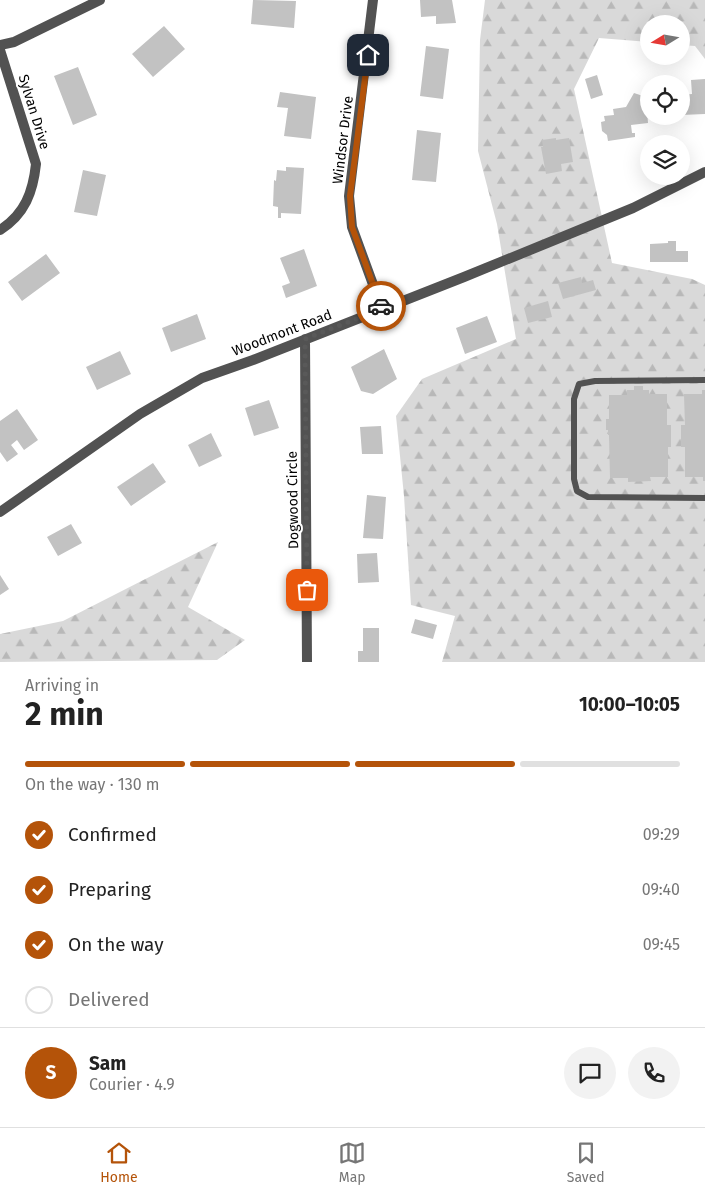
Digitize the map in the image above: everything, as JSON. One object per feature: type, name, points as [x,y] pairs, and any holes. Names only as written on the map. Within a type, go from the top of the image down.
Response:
[{"type":"street","points":[[0,46],[14,42],[100,0]]},
{"type":"street","name":"Windsor Drive","points":[[373,0],[350,196],[352,227],[382,309]]},
{"type":"street","name":"Sylvan Drive","points":[[0,50],[36,164],[29,198],[13,220],[0,230]]},
{"type":"street","name":"Woodmont Road","points":[[0,512],[140,414],[202,378],[253,360],[633,208],[705,172]]},
{"type":"street","name":"Dogwood Circle","points":[[305,339],[307,662]]},
{"type":"lane","points":[[705,380],[595,381],[579,384],[574,399],[574,479],[577,491],[588,497],[705,498]]},
{"type":"green space","points":[[485,0],[705,0],[705,59],[695,46],[690,46],[690,15],[640,15],[640,41],[599,38],[574,89],[612,263],[692,279],[705,285],[705,662],[442,662],[455,616],[411,605],[404,496],[396,416],[422,379],[516,339],[497,224],[478,151],[480,40]]},
{"type":"green space","points":[[218,542],[188,607],[245,640],[217,660],[0,662],[0,634],[63,621]]},
{"type":"building","points":[[253,0],[296,1],[294,28],[251,24]]},
{"type":"building","points":[[420,0],[452,0],[456,23],[436,24],[436,16],[421,17]]},
{"type":"building","points":[[164,26],[185,49],[153,77],[132,54]]},
{"type":"building","points":[[426,46],[449,49],[443,99],[420,96]]},
{"type":"building","points":[[78,67],[97,115],[73,125],[54,76]]},
{"type":"building","points":[[597,75],[603,95],[591,99],[585,79]]},
{"type":"building","points":[[705,79],[705,114],[690,115],[691,80]]},
{"type":"building","points":[[280,92],[316,97],[311,139],[284,136],[288,108],[277,107]]},
{"type":"building","points":[[634,93],[640,95],[640,124],[631,125],[632,133],[635,133],[635,137],[608,141],[607,135],[602,131],[601,122],[605,121],[604,116],[614,115],[613,109],[626,107]]},
{"type":"building","points":[[417,130],[441,133],[436,182],[412,180]]},
{"type":"building","points":[[556,138],[556,140],[569,138],[573,162],[561,164],[562,171],[546,174],[541,147],[543,147],[542,140]]},
{"type":"building","points":[[286,167],[304,168],[301,214],[281,213],[281,218],[278,218],[278,207],[273,206],[274,180],[276,181],[277,170],[286,171]]},
{"type":"building","points":[[83,170],[106,175],[97,216],[74,212]]},
{"type":"building","points":[[668,241],[676,241],[676,251],[688,251],[688,262],[650,262],[650,244],[668,243]]},
{"type":"building","points":[[304,249],[317,286],[286,298],[282,286],[290,283],[280,258]]},
{"type":"building","points":[[46,254],[60,273],[22,301],[8,282]]},
{"type":"building","points":[[581,277],[582,283],[593,280],[596,290],[563,299],[558,283]]},
{"type":"building","points":[[548,301],[552,317],[528,323],[524,308]]},
{"type":"building","points":[[197,314],[206,339],[171,352],[162,328]]},
{"type":"building","points":[[487,316],[497,342],[465,354],[456,328]]},
{"type":"building","points":[[384,349],[397,379],[373,394],[361,391],[351,367]]},
{"type":"building","points":[[120,351],[131,374],[97,390],[86,367]]},
{"type":"building","points":[[634,386],[643,386],[643,390],[649,390],[649,394],[667,394],[667,425],[671,425],[671,447],[668,447],[668,477],[650,477],[651,481],[628,482],[628,478],[610,478],[609,435],[608,430],[606,430],[606,419],[609,419],[609,395],[627,395],[627,390],[634,390]]},
{"type":"building","points":[[702,390],[705,390],[705,481],[703,481],[703,477],[685,477],[685,447],[681,447],[681,425],[685,425],[684,394],[702,394]]},
{"type":"building","points":[[269,400],[279,428],[254,436],[245,408]]},
{"type":"building","points":[[17,409],[38,440],[24,450],[17,440],[11,445],[18,454],[7,462],[0,452],[0,421]]},
{"type":"building","points":[[381,426],[383,454],[362,454],[360,427]]},
{"type":"building","points":[[211,433],[222,456],[199,467],[188,445]]},
{"type":"building","points":[[153,463],[166,482],[131,506],[117,487]]},
{"type":"building","points":[[367,495],[386,497],[383,539],[363,538]]},
{"type":"building","points":[[71,524],[82,543],[58,556],[47,537]]},
{"type":"building","points":[[377,553],[379,582],[358,583],[357,554]]},
{"type":"building","points":[[0,575],[9,589],[0,595]]},
{"type":"building","points":[[415,619],[437,625],[433,639],[411,633]]},
{"type":"building","points":[[363,628],[379,628],[379,662],[358,662],[358,651],[363,651]]},
{"type":"way so far","points":[[307,590],[305,339],[382,309],[381,306]]},
{"type":"route","points":[[368,55],[350,196],[352,227],[381,306]]}]
